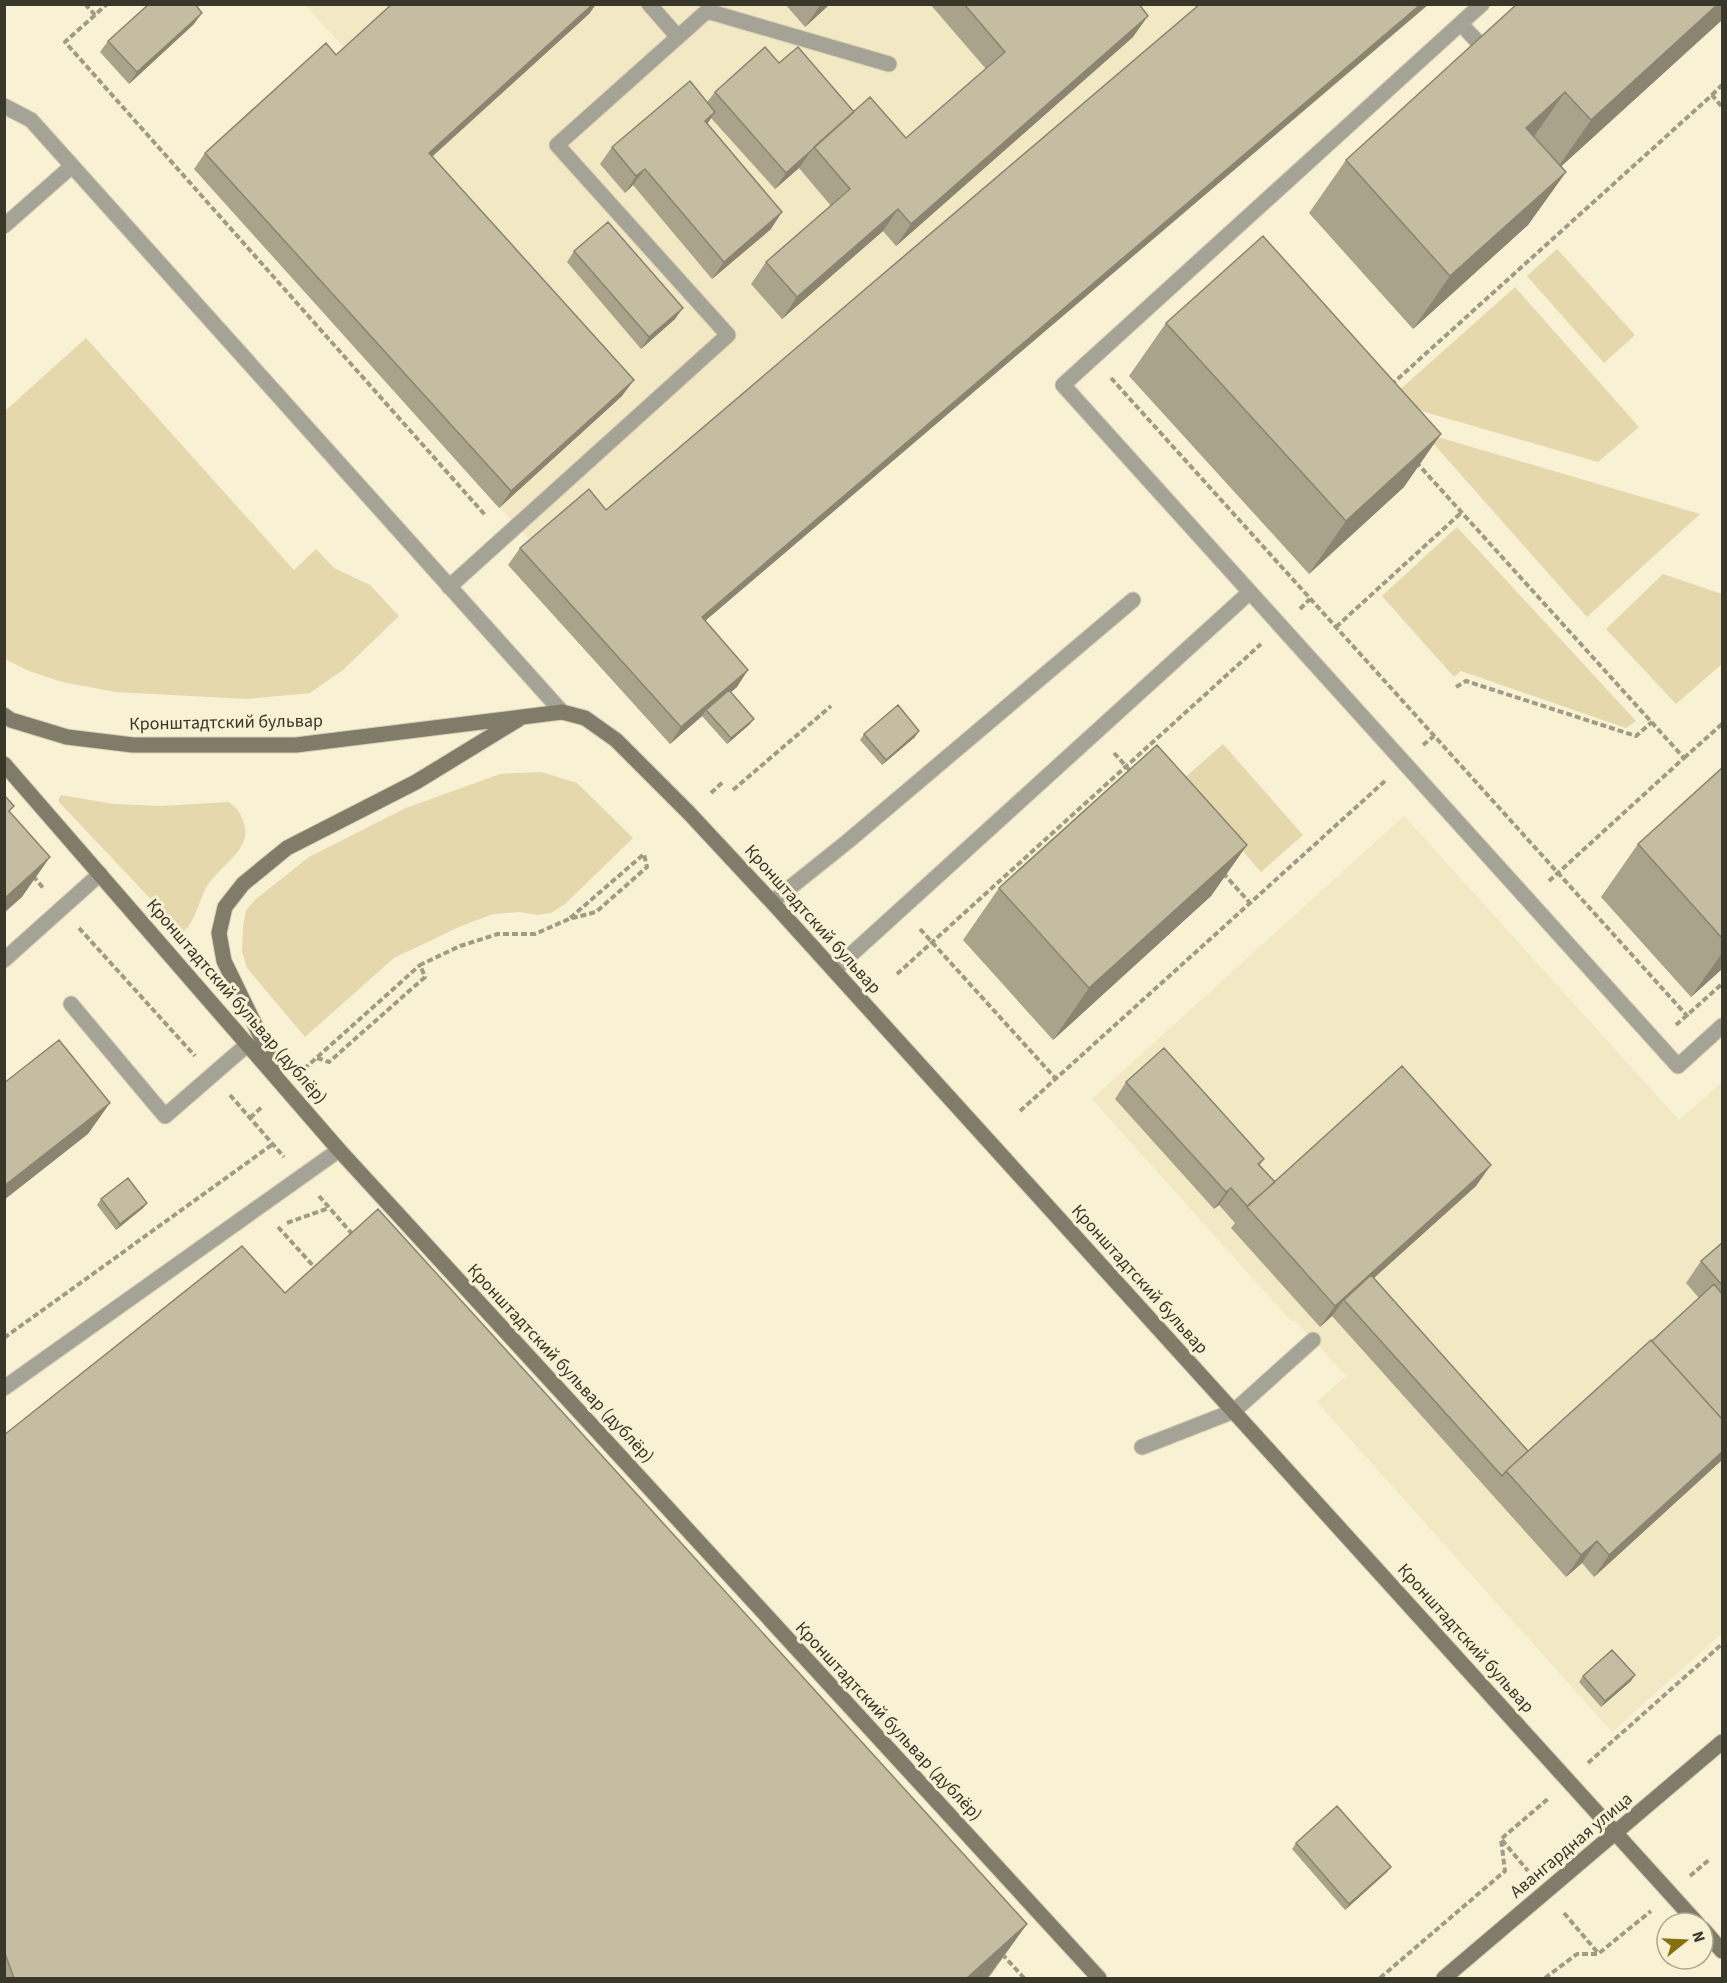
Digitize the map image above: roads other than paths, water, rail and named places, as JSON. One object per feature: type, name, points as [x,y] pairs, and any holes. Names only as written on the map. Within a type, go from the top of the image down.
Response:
[{"type":"main road","name":"Кронштадтский бульвар","points":[[4,716],[67,737],[133,745],[296,745],[562,712],[585,718],[616,740],[689,813],[772,902],[1686,1911]]},
{"type":"main road","name":"Кронштадтский бульвар","points":[[285,1086],[224,961],[219,933],[225,907],[243,884],[287,848],[416,782],[523,716]]},
{"type":"main road","name":"Кронштадтский бульвар (дублёр)","points":[[4,764],[339,1150],[1099,1978]]},
{"type":"main road","name":"Авангардная улица","points":[[1444,1978],[1722,1742]]},
{"type":"lane","points":[[649,4],[678,37]]},
{"type":"lane","points":[[1482,4],[1063,385],[1678,1066],[1722,1026]]},
{"type":"lane","points":[[449,587],[728,335],[557,145],[707,11],[890,64]]},
{"type":"lane","points":[[1461,24],[1487,52]]},
{"type":"lane","points":[[4,106],[31,120],[562,712]]},
{"type":"lane","points":[[4,226],[72,166]]},
{"type":"lane","points":[[834,970],[1250,592]]},
{"type":"lane","points":[[772,902],[847,842],[1133,600]]},
{"type":"lane","points":[[4,960],[100,874]]},
{"type":"lane","points":[[71,1004],[165,1116],[248,1044]]},
{"type":"lane","points":[[4,1388],[339,1150]]},
{"type":"lane","points":[[1142,1447],[1234,1411],[1313,1340]]}]
